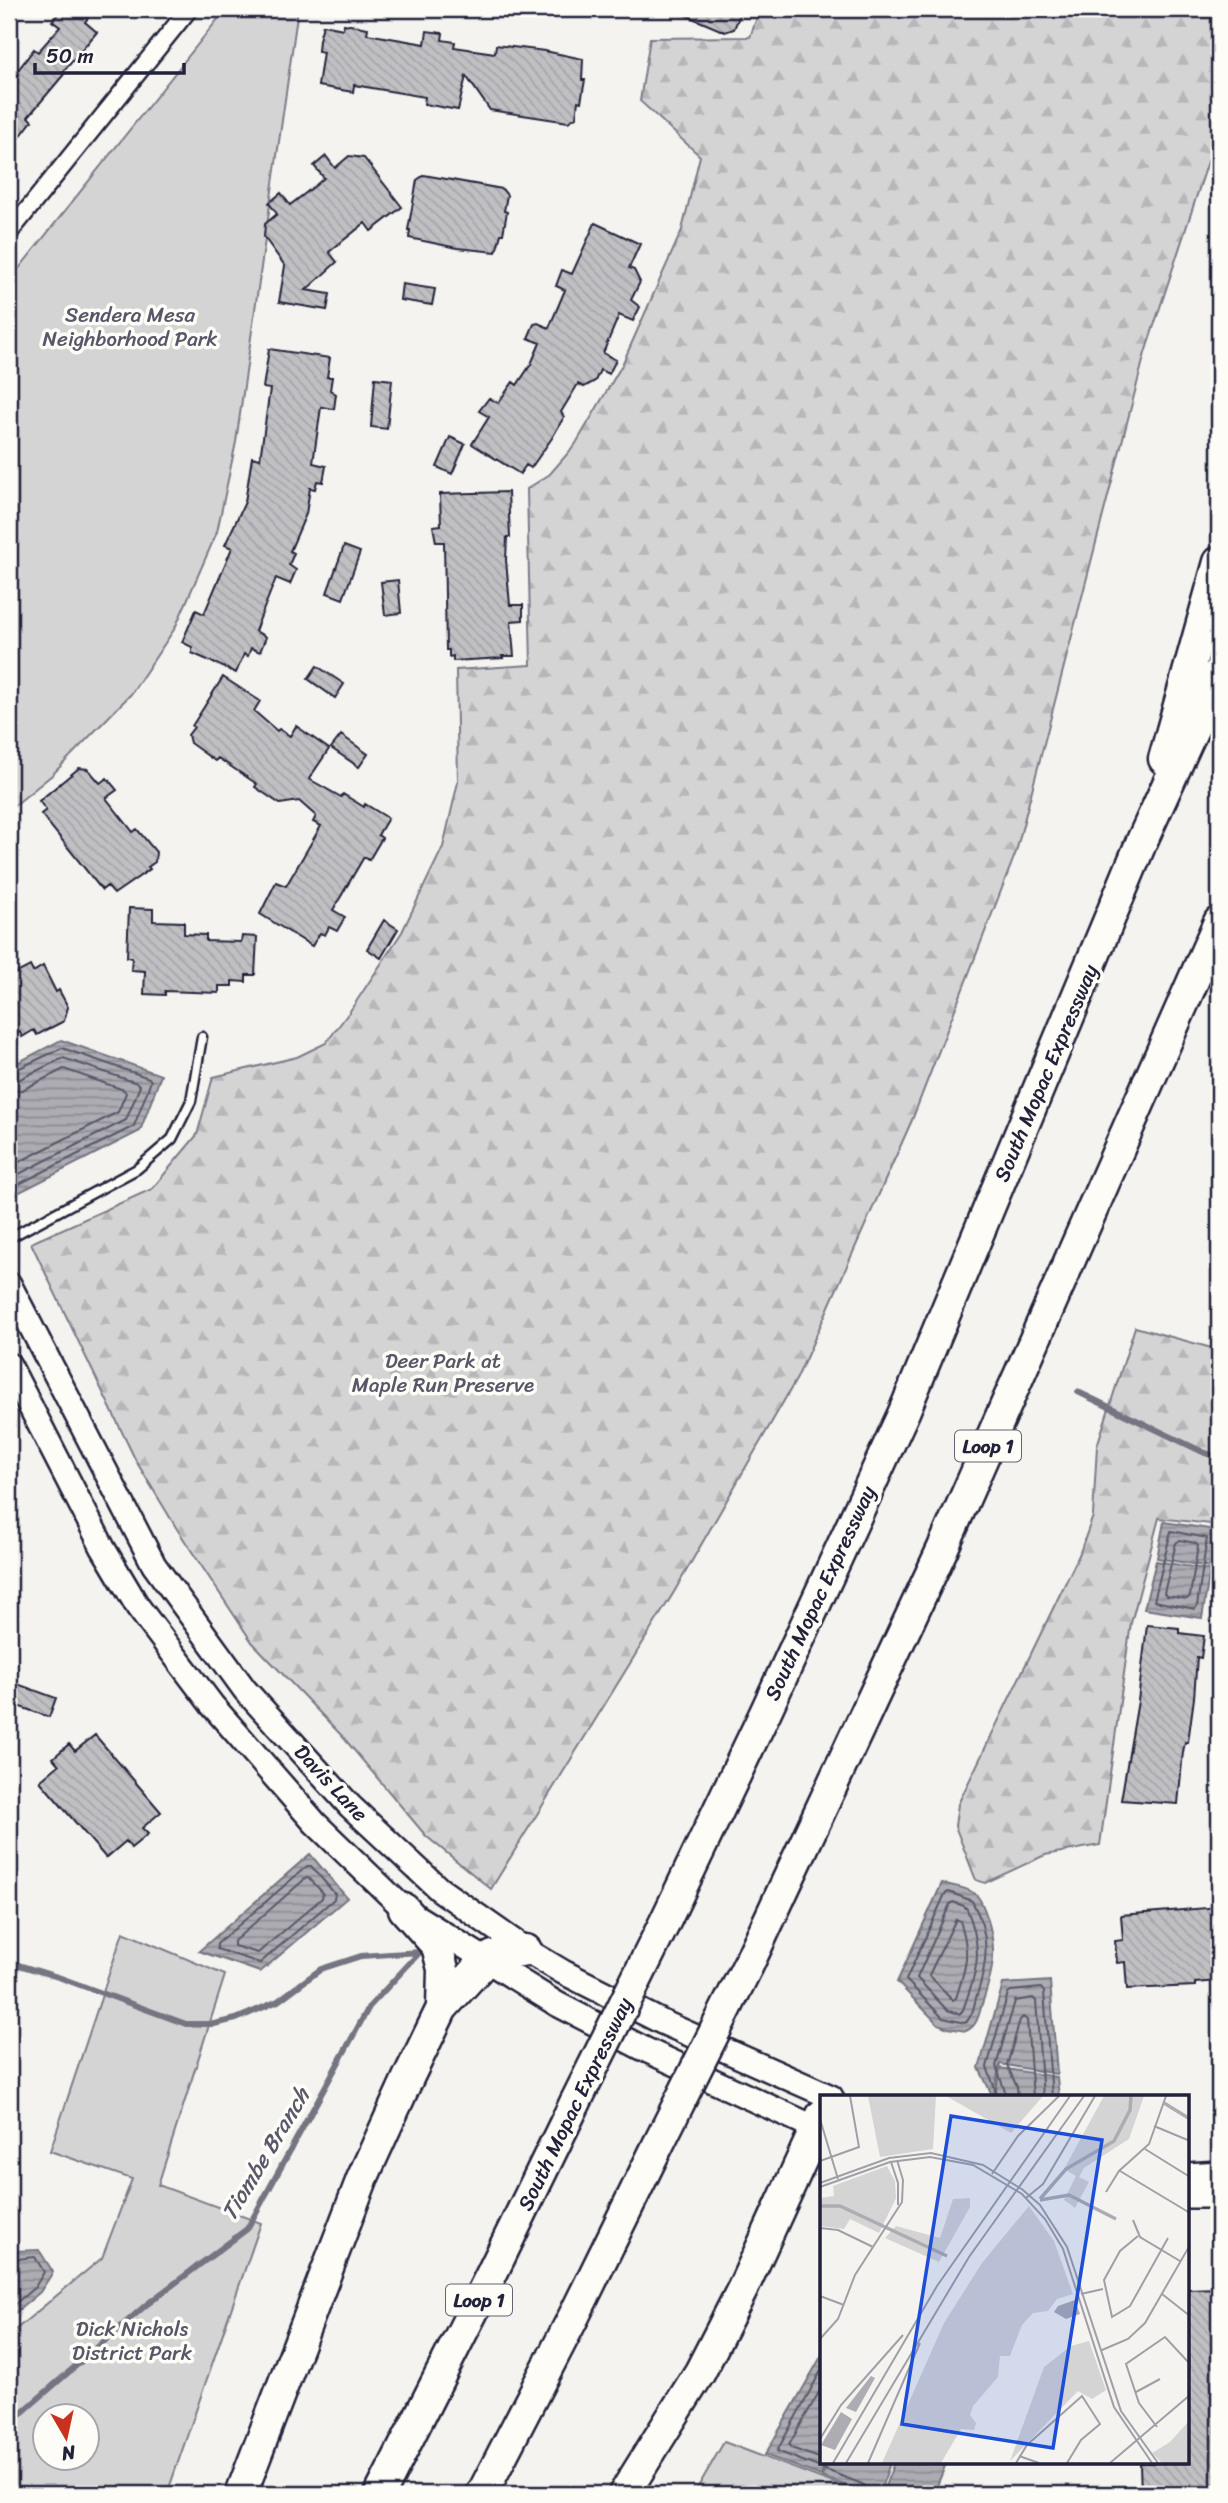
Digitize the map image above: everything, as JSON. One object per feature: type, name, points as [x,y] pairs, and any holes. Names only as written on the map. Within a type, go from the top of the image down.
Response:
[{"type":"highway","points":[[1141,844],[1219,562]]},
{"type":"highway","name":"South Mopac Expressway","points":[[380,2494],[491,2275],[771,1701],[904,1412],[1141,844],[1219,673]]},
{"type":"highway","name":"Loop 1","points":[[482,2494],[748,1965],[942,1550],[1219,922]]},
{"type":"highway","points":[[404,1909],[437,1945],[443,1969],[442,2008]]},
{"type":"highway","points":[[241,2494],[362,2179],[442,2008],[485,1961],[494,1956],[526,1950]]},
{"type":"highway","points":[[624,2494],[700,2371],[743,2288],[820,2125]]},
{"type":"highway","points":[[785,2196],[820,2167]]},
{"type":"main road","name":"Davis Lane","points":[[9,1284],[154,1565],[246,1690],[350,1806],[439,1889],[526,1950],[563,1972],[662,2022],[826,2095]]},
{"type":"main road","name":"Davis Lane","points":[[9,1365],[103,1548],[138,1608],[212,1705],[306,1813],[404,1909],[557,2004],[646,2050],[820,2125]]},
{"type":"main road","points":[[138,1608],[169,1587]]},
{"type":"main road","points":[[1190,2162],[1219,2162]]},
{"type":"main road","points":[[1190,2175],[1219,2173]]},
{"type":"main road","points":[[1190,2196],[1219,2196]]},
{"type":"street","points":[[9,233],[189,9]]},
{"type":"lane","points":[[9,1238],[137,1169],[173,1139],[191,1101],[202,1037]]},
{"type":"green space","name":"Sendera Mesa Neighborhood Park","points":[[226,9],[298,9],[236,442],[217,532],[175,628],[131,694],[52,775],[9,810],[9,281]]},
{"type":"green space","name":"Deer Park at Maple Run Preserve","points":[[760,9],[1219,9],[1219,128],[1145,353],[1016,852],[912,1120],[797,1378],[674,1592],[491,1889],[426,1836],[343,1737],[252,1642],[177,1529],[136,1461],[31,1243],[152,1189],[197,1135],[213,1077],[297,1057],[326,1043],[402,932],[443,847],[458,782],[456,670],[531,665],[527,489],[550,474],[575,445],[622,365],[682,230],[700,156],[640,101],[650,38],[750,37]]},
{"type":"green space","points":[[1135,1327],[1219,1350],[1219,1525],[1159,1518],[1131,1623],[1100,1845],[1045,1855],[985,1883],[976,1880],[955,1826],[958,1804],[1079,1555],[1093,1516],[1097,1446]]},
{"type":"green space","name":"Dick Nichols District Park","points":[[123,1932],[225,1975],[158,2185],[261,2223],[167,2494],[9,2494],[9,2335],[102,2258],[132,2179],[50,2151]]},
{"type":"green space","points":[[724,2442],[862,2494],[694,2494]]},
{"type":"water","points":[[61,1040],[161,1075],[140,1131],[12,1196],[9,1191],[9,1067]]},
{"type":"water","points":[[1164,1522],[1216,1530],[1210,1567],[1157,1558]]},
{"type":"water","points":[[1156,1561],[1210,1570],[1202,1618],[1144,1609]]},
{"type":"water","points":[[310,1854],[347,1898],[260,1972],[199,1951]]},
{"type":"water","points":[[942,1883],[966,1889],[978,1897],[987,1917],[992,1940],[993,1961],[986,1992],[977,2020],[966,2031],[938,2024],[897,1982]]},
{"type":"water","points":[[1050,1981],[1057,2074],[1000,2064],[992,2095],[979,2068],[1003,1984]]},
{"type":"water","points":[[1000,2068],[1057,2077],[1059,2095],[995,2095]]},
{"type":"water","points":[[39,2250],[53,2272],[40,2292],[9,2318],[9,2256],[14,2251]]},
{"type":"water","points":[[820,2359],[820,2464],[825,2464],[821,2476],[765,2455]]},
{"type":"water","points":[[827,2464],[890,2464],[879,2494],[869,2494],[822,2477]]},
{"type":"water","points":[[894,2464],[945,2466],[936,2488],[940,2490],[938,2494],[882,2494]]},
{"type":"building","points":[[62,9],[77,9],[88,18],[85,22],[97,32],[28,117],[32,121],[9,151],[9,82],[34,49],[38,52],[60,27],[52,21]]},
{"type":"building","points":[[671,9],[742,9],[734,29],[725,32]]},
{"type":"building","points":[[344,24],[368,28],[367,34],[425,44],[427,31],[443,33],[442,40],[455,42],[454,47],[495,53],[496,45],[583,59],[582,80],[585,80],[576,117],[568,122],[490,110],[466,76],[458,110],[424,104],[425,97],[354,85],[353,92],[318,86],[323,52],[318,51],[323,25],[343,29]]},
{"type":"building","points":[[326,156],[335,168],[349,156],[364,158],[402,207],[371,231],[365,223],[329,252],[337,262],[306,290],[330,294],[327,310],[279,302],[285,266],[264,237],[265,224],[277,214],[269,203],[281,193],[290,205],[316,185],[324,178],[314,166]]},
{"type":"building","points":[[424,175],[502,189],[507,195],[504,211],[507,212],[496,252],[457,248],[409,238],[417,180]]},
{"type":"building","points":[[595,223],[640,244],[629,268],[634,270],[640,282],[631,300],[640,307],[633,321],[619,315],[603,353],[616,360],[609,374],[600,370],[595,381],[584,387],[578,384],[561,412],[564,417],[552,438],[531,468],[526,465],[520,474],[472,444],[489,417],[479,411],[489,398],[498,403],[513,382],[517,385],[531,364],[540,343],[528,338],[534,324],[549,328],[565,290],[556,286],[562,270],[572,274]]},
{"type":"building","points":[[402,284],[435,289],[432,305],[400,300]]},
{"type":"building","points":[[269,349],[330,358],[327,377],[332,377],[330,390],[336,394],[334,409],[321,407],[313,463],[326,466],[323,482],[317,481],[315,489],[310,488],[306,514],[290,551],[294,553],[289,565],[296,570],[290,584],[276,578],[255,631],[266,637],[260,652],[251,648],[248,656],[244,654],[236,673],[192,653],[192,647],[182,642],[196,610],[204,614],[232,548],[225,545],[245,502],[252,457],[260,459],[270,389],[263,388]]},
{"type":"building","points":[[375,378],[392,380],[387,429],[371,427]]},
{"type":"building","points":[[450,437],[465,444],[452,474],[437,467]]},
{"type":"building","points":[[508,492],[510,537],[507,537],[506,560],[510,605],[523,605],[523,620],[511,621],[514,656],[453,661],[453,656],[449,657],[449,650],[446,650],[444,542],[436,542],[433,526],[441,525],[440,494]]},
{"type":"building","points":[[344,546],[360,552],[343,599],[327,593]]},
{"type":"building","points":[[398,580],[401,613],[385,615],[381,582]]},
{"type":"building","points":[[317,666],[344,684],[335,698],[308,679]]},
{"type":"building","points":[[223,677],[260,701],[254,711],[277,731],[279,729],[290,736],[296,726],[329,749],[309,779],[341,797],[343,794],[364,807],[365,804],[388,818],[378,835],[382,838],[369,860],[364,857],[333,910],[345,917],[337,931],[329,927],[325,935],[320,933],[312,946],[260,914],[276,882],[286,886],[321,826],[313,822],[316,816],[299,801],[280,804],[255,787],[257,784],[218,758],[215,761],[190,743],[188,735],[194,727],[192,726]]},
{"type":"building","points":[[341,735],[368,754],[359,767],[331,748]]},
{"type":"building","points":[[79,768],[88,769],[100,783],[107,778],[117,790],[106,798],[133,832],[137,829],[156,852],[155,862],[148,867],[150,869],[114,894],[107,886],[102,890],[41,814],[46,810],[39,801]]},
{"type":"building","points":[[129,908],[153,909],[153,921],[184,922],[184,934],[206,935],[206,941],[241,942],[242,936],[257,937],[255,975],[246,975],[246,982],[232,981],[232,986],[219,986],[219,993],[165,991],[165,995],[144,994],[145,971],[131,970],[132,958],[127,957]]},
{"type":"building","points":[[384,920],[398,929],[381,958],[367,949]]},
{"type":"building","points":[[30,966],[33,972],[43,966],[56,992],[59,990],[68,1007],[64,1021],[37,1035],[34,1030],[22,1037],[20,1032],[9,1037],[9,977]]},
{"type":"building","points":[[1147,1625],[1179,1628],[1179,1633],[1204,1636],[1201,1658],[1197,1657],[1194,1698],[1188,1742],[1185,1742],[1183,1752],[1178,1804],[1121,1800],[1138,1701]]},
{"type":"building","points":[[9,1681],[56,1698],[49,1717],[9,1703]]},
{"type":"building","points":[[95,1735],[161,1812],[142,1828],[148,1834],[131,1848],[126,1841],[106,1858],[40,1781],[59,1765],[53,1758],[69,1744],[75,1751]]},
{"type":"building","points":[[1219,1907],[1219,1981],[1195,1983],[1195,1986],[1127,1989],[1125,1962],[1117,1963],[1115,1941],[1123,1940],[1121,1915]]},
{"type":"building","points":[[1219,2288],[1219,2399],[1215,2399],[1216,2434],[1219,2434],[1219,2485],[1159,2488],[1160,2494],[1141,2494],[1140,2464],[1190,2464],[1190,2289]]},
{"type":"waterway","name":"Tiombe Branch","points":[[1078,1392],[1205,1453],[1219,1457]]},
{"type":"waterway","points":[[9,1962],[186,2024],[214,2024],[236,2019],[278,2001],[321,1969],[361,1956],[420,1952]]},
{"type":"waterway","name":"Tiombe Branch","points":[[9,2424],[146,2305],[247,2229],[369,2007],[420,1952]]}]
